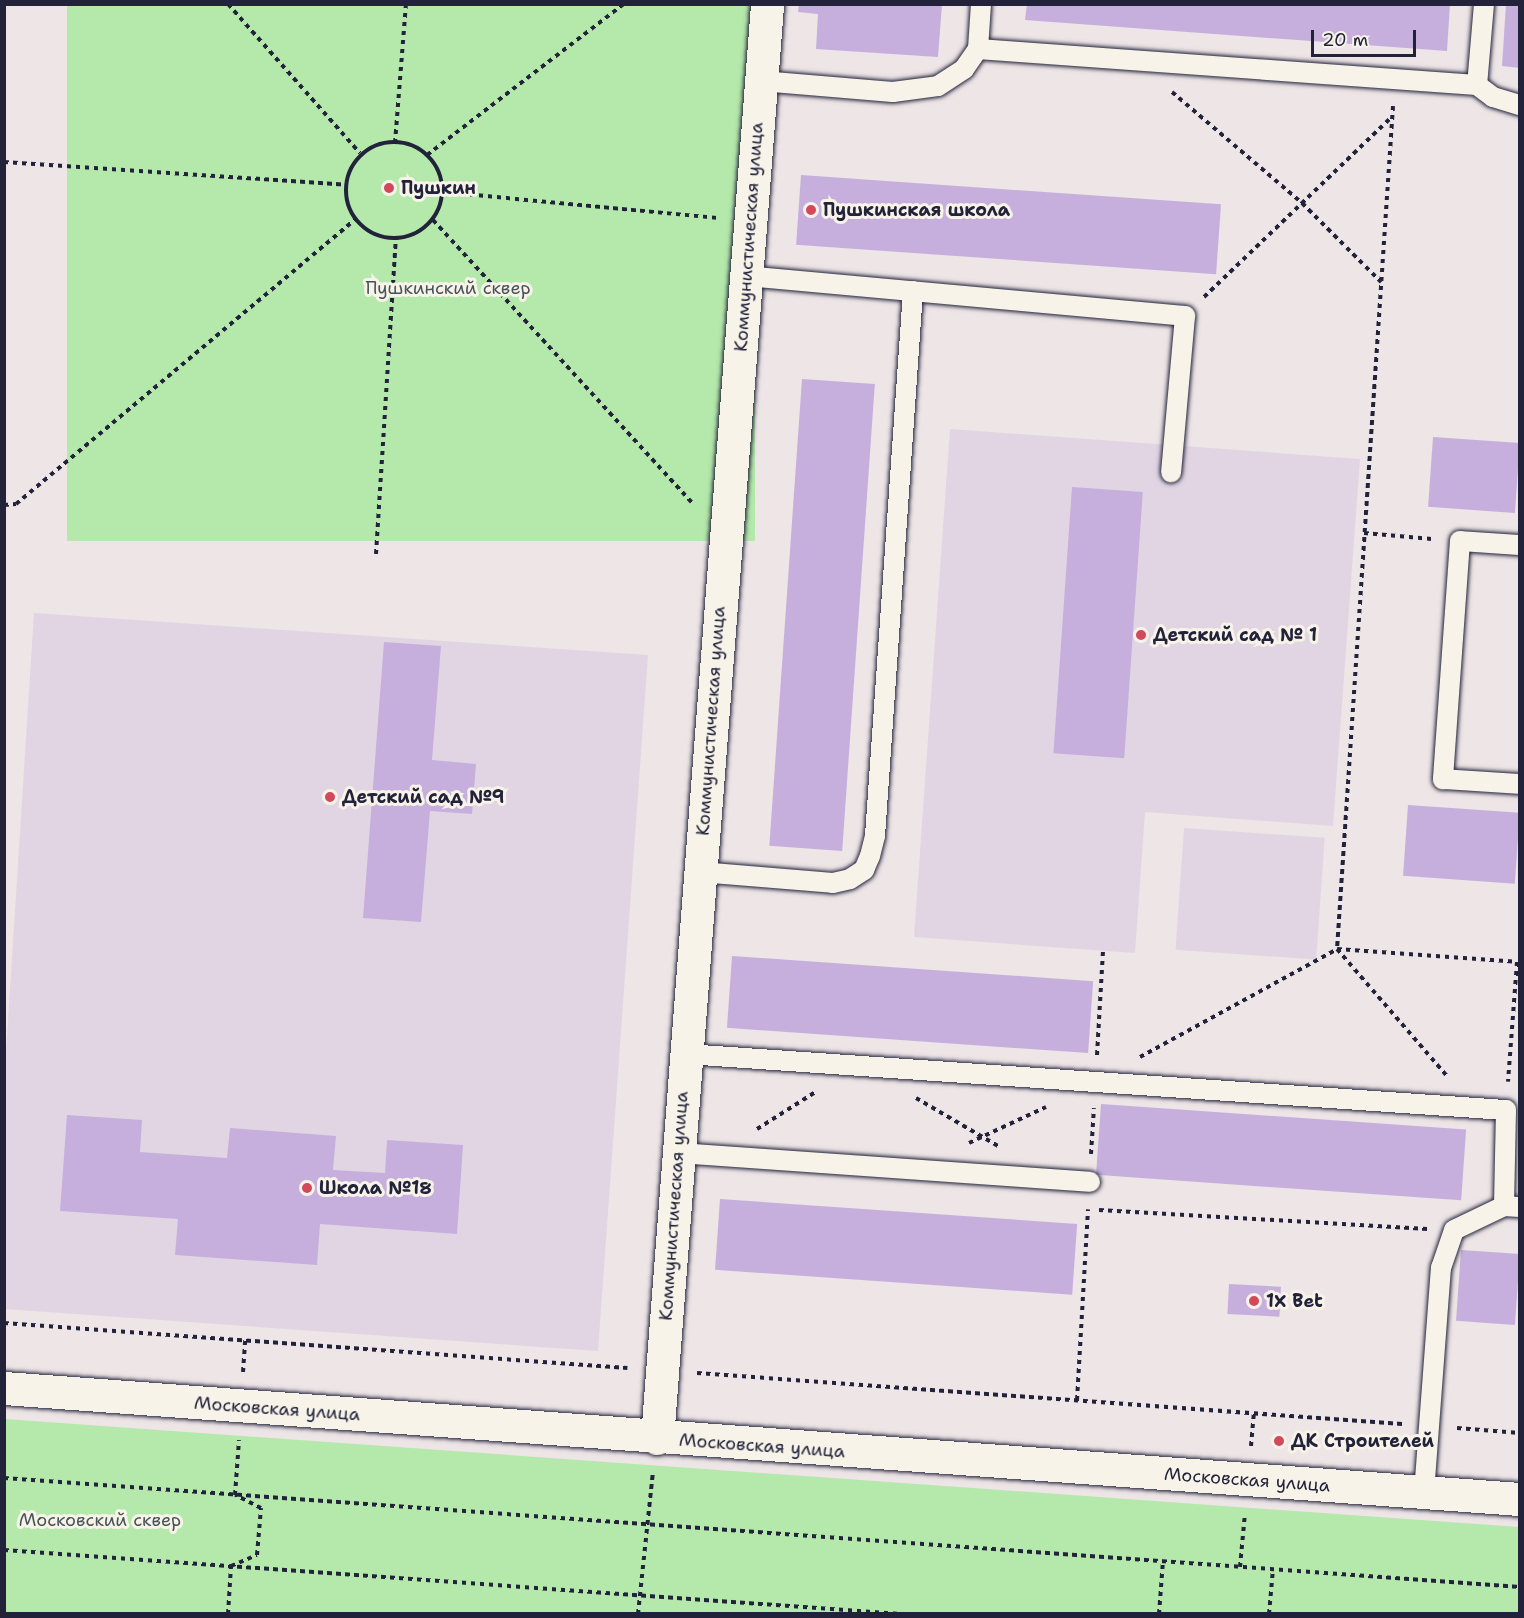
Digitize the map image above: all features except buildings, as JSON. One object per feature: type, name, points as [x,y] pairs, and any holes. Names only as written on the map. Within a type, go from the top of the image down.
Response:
[{"type":"main road","name":"Коммунистическая улица","points":[[657,1438],[767,4]]},
{"type":"main road","name":"Московская улица","points":[[4,1388],[657,1438],[1520,1499]]},
{"type":"lane","points":[[761,81],[893,92],[938,86],[964,69],[978,49],[981,4]]},
{"type":"lane","points":[[1477,85],[1484,4]]},
{"type":"lane","points":[[978,49],[1477,85],[1493,97],[1520,105]]},
{"type":"lane","points":[[746,276],[1185,316],[1171,472]]},
{"type":"lane","points":[[700,872],[833,883],[850,879],[864,870],[870,856],[875,836],[914,291]]},
{"type":"lane","points":[[1520,546],[1460,541],[1443,779],[1520,784]]},
{"type":"lane","points":[[686,1053],[1506,1110],[1512,1207],[1454,1230],[1441,1268],[1424,1493]]},
{"type":"lane","points":[[678,1153],[1090,1182]]},
{"type":"path","points":[[228,4],[360,153]]},
{"type":"path","points":[[395,143],[406,4]]},
{"type":"path","points":[[427,155],[624,4]]},
{"type":"path","points":[[1135,60],[1302,203],[1381,282]]},
{"type":"path","points":[[1394,79],[1337,949],[1475,1108]]},
{"type":"path","points":[[1185,316],[1392,117]]},
{"type":"path","points":[[395,143],[419,149],[427,155],[436,164],[443,192],[433,220],[418,232],[396,238],[369,231],[356,219],[348,205],[346,186],[360,153],[372,146],[395,143]]},
{"type":"path","points":[[4,162],[346,186]]},
{"type":"path","points":[[443,192],[750,221]]},
{"type":"path","points":[[4,505],[16,504],[356,219]]},
{"type":"path","points":[[433,220],[690,501],[725,545]]},
{"type":"path","points":[[376,554],[396,238]]},
{"type":"path","points":[[1364,533],[1460,541]]},
{"type":"path","points":[[964,1145],[986,1139],[1096,1082],[1337,949],[1517,962],[1506,1110]]},
{"type":"path","points":[[716,1155],[858,1065]]},
{"type":"path","points":[[907,1094],[1006,1150]]},
{"type":"path","points":[[1088,1209],[1454,1230]]},
{"type":"path","points":[[4,1323],[1520,1432]]},
{"type":"path","points":[[235,1495],[245,1340]]},
{"type":"path","points":[[638,1614],[657,1438]]},
{"type":"path","points":[[4,1478],[1520,1587]]},
{"type":"path","points":[[231,1566],[257,1555],[261,1508],[235,1495]]},
{"type":"path","points":[[4,1550],[901,1614]]},
{"type":"path","points":[[1159,1614],[1163,1561]]},
{"type":"path","points":[[228,1614],[231,1566]]},
{"type":"path","points":[[1269,1614],[1273,1569]]},
{"type":"shaded area","name":"Детский сад № 1","points":[[950,429],[1360,459],[1333,826],[1145,812],[1135,953],[914,937]]},
{"type":"shaded area","points":[[34,613],[648,655],[598,1351],[5,1309],[5,1068]]},
{"type":"shaded area","points":[[1184,828],[1325,838],[1316,960],[1175,950]]},
{"type":"green space","name":"Пушкинский сквер","points":[[67,5],[755,5],[755,541],[67,541]]},
{"type":"green space","name":"Московский сквер","points":[[5,1419],[1519,1527],[1519,1613],[5,1613]]},
{"type":"place","name":"Пушкин","points":[[389,188]]},
{"type":"place","name":"Пушкинская школа","points":[[811,210]]},
{"type":"place","name":"Детский сад № 1","points":[[1141,635]]},
{"type":"place","name":"Детский сад №9","points":[[330,797]]},
{"type":"place","name":"Школа №18","points":[[307,1188]]},
{"type":"place","name":"1X Bet","points":[[1254,1301]]},
{"type":"place","name":"ДК Строителей","points":[[1279,1441]]}]
